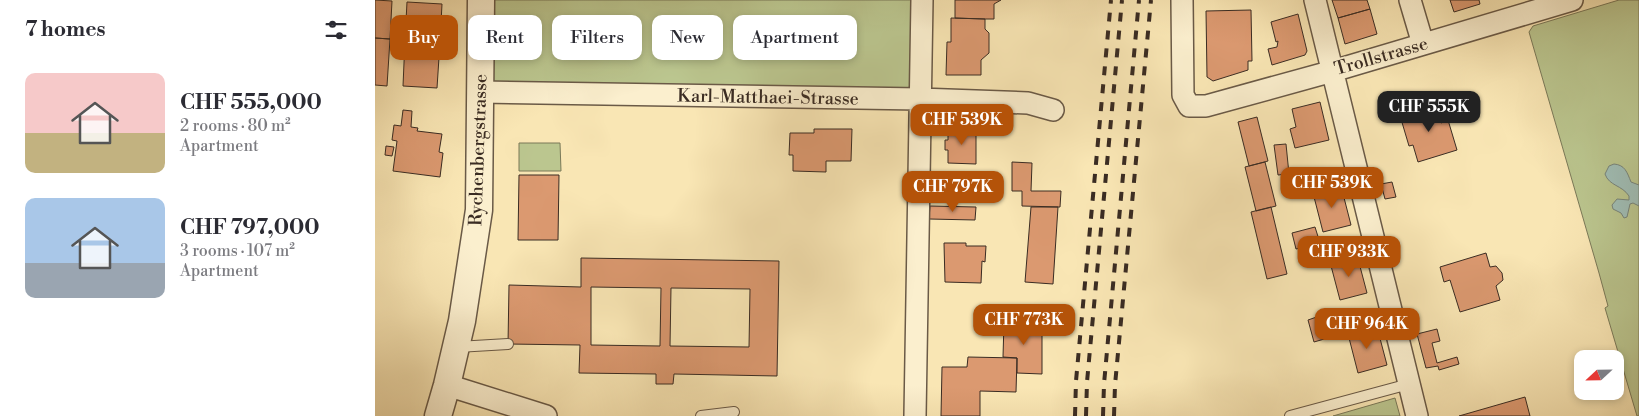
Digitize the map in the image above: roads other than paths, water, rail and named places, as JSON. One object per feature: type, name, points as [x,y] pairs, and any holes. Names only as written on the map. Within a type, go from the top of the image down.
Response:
[{"type":"street","name":"Rychenbergstrasse","points":[[438,416],[462,321],[479,210],[481,0]]},
{"type":"street","points":[[915,416],[922,0]]},
{"type":"street","name":"Trollstrasse","points":[[1182,0],[1183,96],[1189,106],[1206,106],[1333,71],[1572,0]]},
{"type":"street","points":[[1315,0],[1417,416]]},
{"type":"street","points":[[1410,0],[1423,44]]},
{"type":"street","name":"Karl-Matthaei-Strasse","points":[[481,92],[1028,103],[1053,110]]},
{"type":"street","points":[[447,384],[546,416]]},
{"type":"lane","points":[[456,347],[508,344]]},
{"type":"lane","points":[[1290,416],[1409,384]]},
{"type":"lane","points":[[701,416],[734,412]]},
{"type":"water","points":[[1614,164],[1623,167],[1631,182],[1639,185],[1639,206],[1633,203],[1630,204],[1627,217],[1624,218],[1621,213],[1613,209],[1612,205],[1617,199],[1629,200],[1629,196],[1609,181],[1605,174],[1609,166]]},
{"type":"railway","points":[[1075,416],[1076,381],[1111,0]]},
{"type":"railway","points":[[1086,416],[1087,382],[1122,0]]},
{"type":"railway","points":[[1103,416],[1104,384],[1139,0]]},
{"type":"railway","points":[[1114,416],[1115,385],[1151,0]]}]
